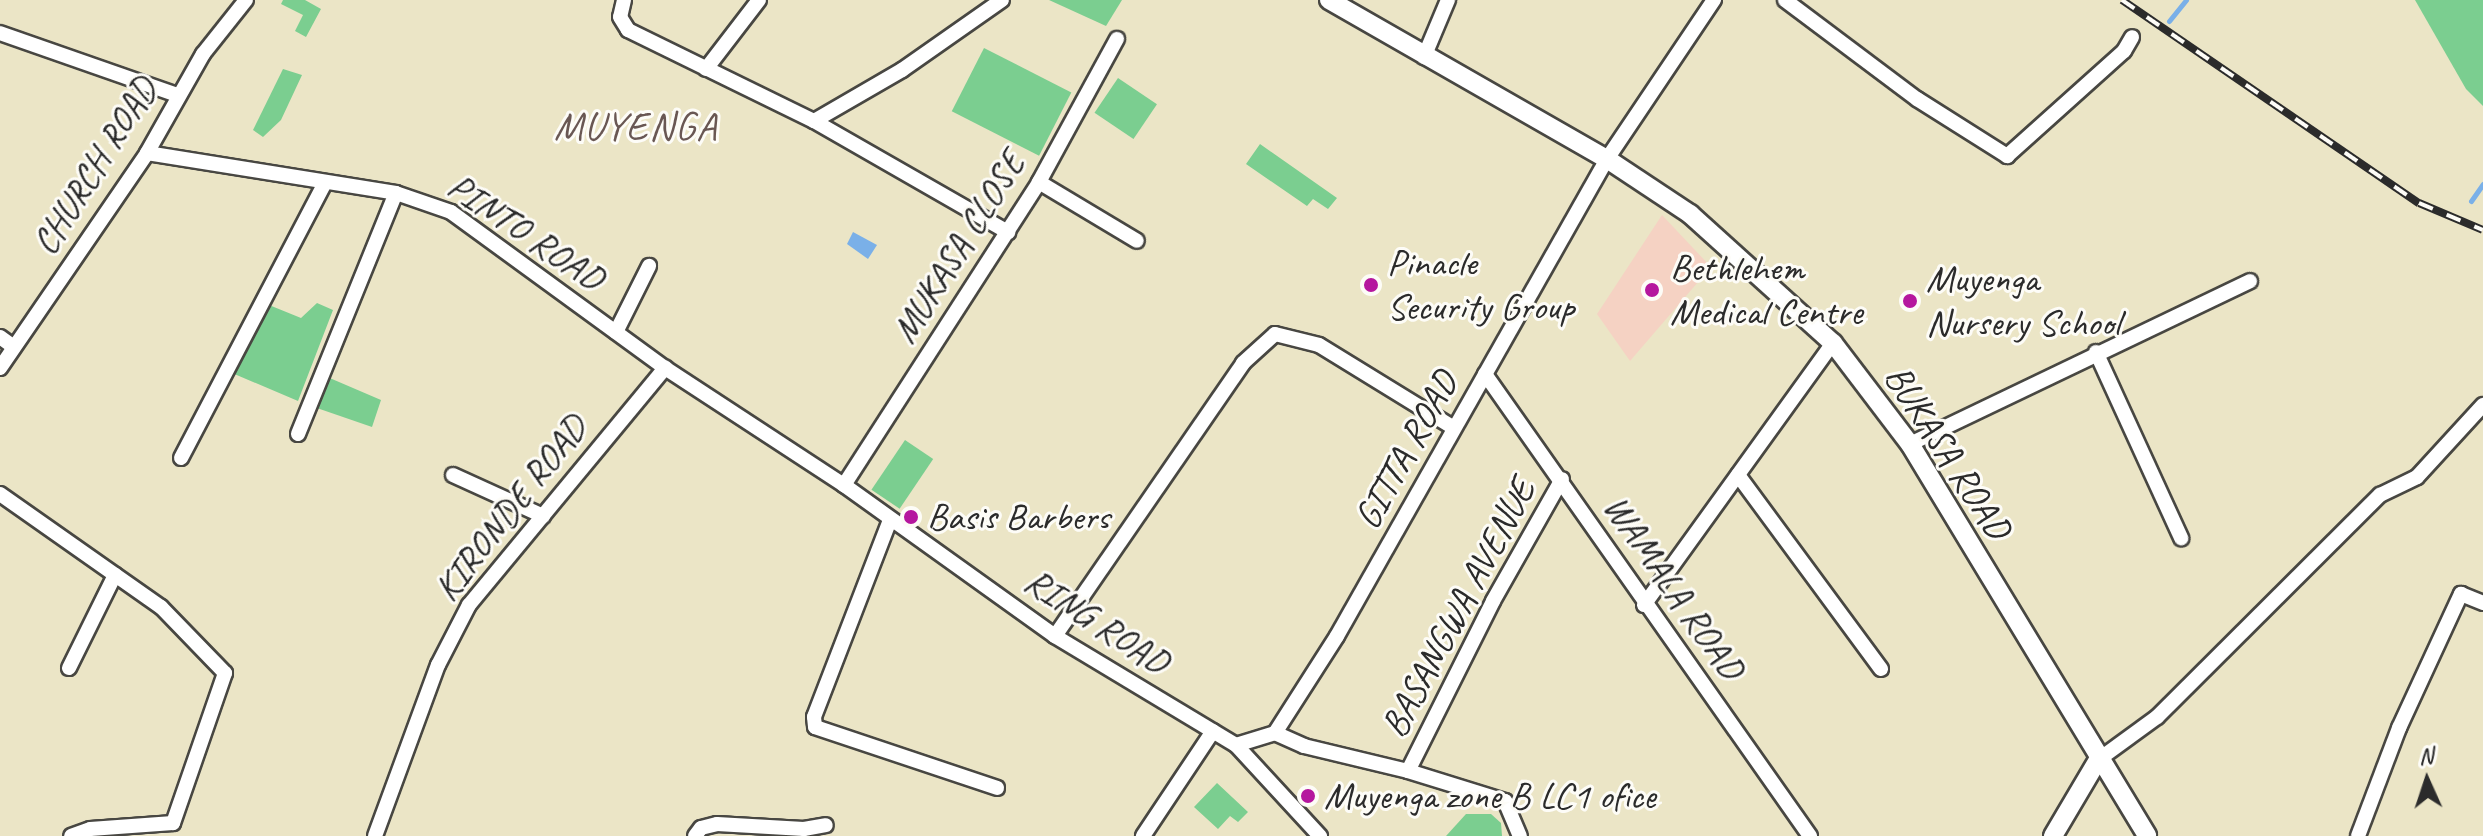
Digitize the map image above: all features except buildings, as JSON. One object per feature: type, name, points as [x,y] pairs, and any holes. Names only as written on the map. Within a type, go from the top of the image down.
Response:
[{"type":"street","name":"CHURCH ROAD","points":[[0,368],[147,153],[177,95],[246,0]]},
{"type":"street","points":[[624,0],[620,17],[628,30],[814,121],[1008,232]]},
{"type":"street","points":[[706,69],[759,0]]},
{"type":"street","points":[[814,121],[902,70],[1002,0]]},
{"type":"street","name":"BUKASA ROAD","points":[[1329,0],[1607,159],[1736,251],[1833,343],[1910,444],[2098,760],[2147,836]]},
{"type":"street","points":[[1424,57],[1448,0]]},
{"type":"street","name":"GITTA ROAD","points":[[1275,733],[1337,636],[1607,159],[1714,0]]},
{"type":"street","points":[[1785,0],[1917,99],[2007,156],[2124,51],[2132,37]]},
{"type":"street","points":[[0,33],[177,95]]},
{"type":"street","name":"MUKASA CLOSE","points":[[844,485],[1039,182],[1117,39]]},
{"type":"street","name":"PINTO ROAD","points":[[147,153],[396,193],[451,212],[665,368]]},
{"type":"street","points":[[181,458],[325,182]]},
{"type":"street","points":[[1039,182],[1137,241]]},
{"type":"street","points":[[298,434],[396,193]]},
{"type":"street","points":[[616,332],[649,266]]},
{"type":"street","points":[[1910,444],[2096,352],[2250,281]]},
{"type":"street","points":[[1055,636],[1243,363],[1275,334],[1319,345],[1454,428]]},
{"type":"street","points":[[0,337],[14,347]]},
{"type":"street","points":[[1644,605],[1833,343]]},
{"type":"street","points":[[2096,352],[2181,538]]},
{"type":"street","name":"RING ROAD","points":[[665,368],[844,485],[1055,636],[1236,745],[1320,836]]},
{"type":"street","name":"KIRONDE ROAD","points":[[375,836],[452,635],[469,605],[665,368]]},
{"type":"street","name":"WAMALA ROAD","points":[[1485,374],[1562,479],[1644,605],[1810,836]]},
{"type":"street","points":[[2053,836],[2098,760],[2157,717],[2380,495],[2417,477],[2483,405]]},
{"type":"street","points":[[453,475],[543,516]]},
{"type":"street","points":[[1738,475],[1881,669]]},
{"type":"street","name":"BASANGWA AVENUE","points":[[1275,733],[1304,746],[1408,771],[1493,601],[1562,479]]},
{"type":"street","points":[[0,494],[175,618],[220,663],[226,678],[173,823],[90,829],[71,836]]},
{"type":"street","points":[[890,520],[814,717],[815,727],[997,788]]},
{"type":"street","points":[[69,668],[115,575]]},
{"type":"street","points":[[2358,836],[2399,728],[2461,594],[2483,603]]},
{"type":"street","points":[[1143,836],[1213,731]]},
{"type":"street","points":[[1236,745],[1275,733]]},
{"type":"street","points":[[1408,771],[1505,801],[1520,836]]},
{"type":"street","points":[[695,836],[701,828],[717,824],[826,825]]},
{"type":"shaded area","name":"Bethlehem Medical Centre","points":[[1662,215],[1711,267],[1630,361],[1597,314]]},
{"type":"green space","points":[[283,0],[305,0],[321,9],[306,37],[295,31],[303,15],[281,4]]},
{"type":"green space","points":[[1049,0],[1122,0],[1106,26]]},
{"type":"green space","points":[[2415,0],[2483,0],[2483,106],[2466,89]]},
{"type":"green space","points":[[984,48],[1071,92],[1039,156],[952,111]]},
{"type":"green space","points":[[283,69],[302,75],[281,120],[263,137],[253,130]]},
{"type":"green space","points":[[1118,78],[1157,104],[1133,139],[1095,113]]},
{"type":"green space","points":[[1260,144],[1337,198],[1328,209],[1313,199],[1307,206],[1246,164]]},
{"type":"green space","points":[[317,303],[333,310],[298,401],[232,373],[269,305],[301,318]]},
{"type":"green space","points":[[325,376],[381,400],[372,427],[314,407]]},
{"type":"green space","points":[[905,440],[933,459],[900,509],[871,490]]},
{"type":"green space","points":[[1217,783],[1248,812],[1238,822],[1230,816],[1218,829],[1194,807]]},
{"type":"green space","points":[[1466,814],[1491,814],[1501,823],[1502,836],[1446,836]]},
{"type":"water","points":[[853,232],[877,245],[868,259],[847,244]]},
{"type":"waterway","points":[[2169,21],[2186,0]]},
{"type":"waterway","points":[[2471,201],[2483,184]]},
{"type":"railway","points":[[2122,0],[2419,203],[2483,230]]},
{"type":"place","name":"Pinacle Security Group","points":[[1371,285]]},
{"type":"place","name":"Bethlehem Medical Centre","points":[[1652,290]]},
{"type":"place","name":"Muyenga Nursery School","points":[[1910,301]]},
{"type":"place","name":"Basis Barbers","points":[[911,517]]},
{"type":"place","name":"Muyenga zone B LC1 ofice","points":[[1308,796]]},
{"type":"district","name":"MUYENGA","points":[[636,126]]}]
